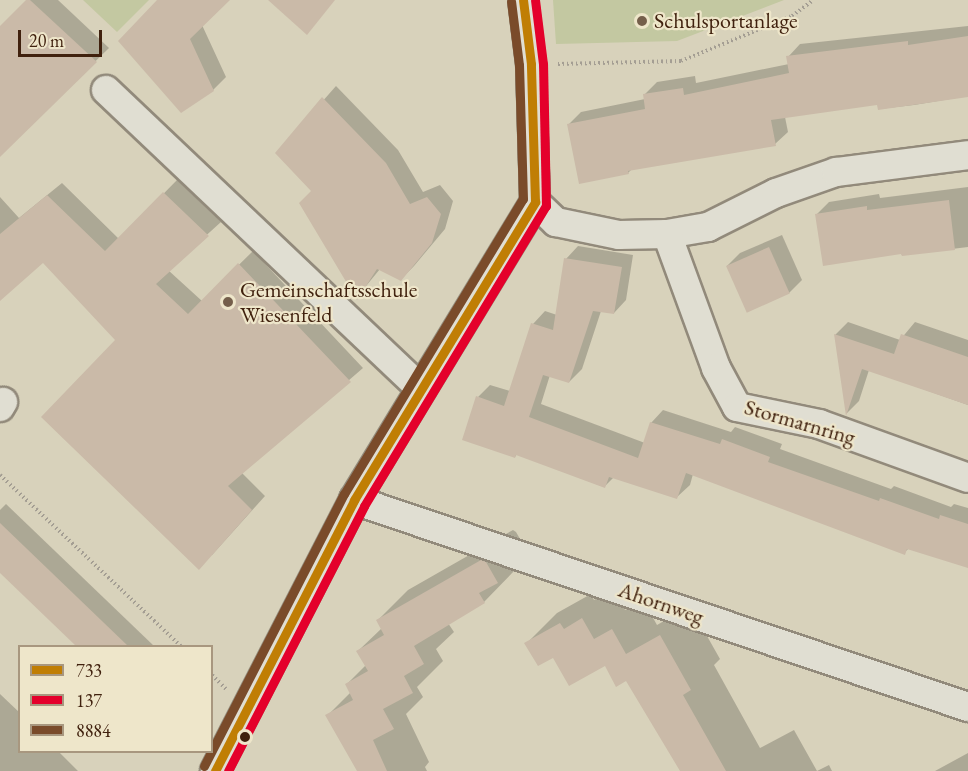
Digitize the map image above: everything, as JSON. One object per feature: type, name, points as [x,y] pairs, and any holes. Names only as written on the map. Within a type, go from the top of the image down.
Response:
[{"type":"street","points":[[214,771],[354,500],[535,202],[531,64],[523,0]]},
{"type":"street","points":[[106,90],[422,389]]},
{"type":"street","points":[[535,202],[556,222],[619,235],[667,234],[708,227],[776,193],[836,172],[968,155]]},
{"type":"street","name":"Stormarnring","points":[[667,234],[716,368],[737,407],[819,424],[968,478]]},
{"type":"street","name":"Ahornweg","points":[[354,500],[968,706]]},
{"type":"path","points":[[531,64],[681,61],[792,16],[813,0]]},
{"type":"path","points":[[0,475],[180,645]]},
{"type":"green space","points":[[83,0],[149,0],[117,32]]},
{"type":"green space","name":"Schulsportanlage","points":[[553,0],[784,0],[677,41],[556,44]]},
{"type":"building","points":[[26,0],[30,0],[97,62],[0,157],[0,26]]},
{"type":"building","points":[[157,0],[230,0],[190,39],[214,91],[181,113],[118,41]]},
{"type":"building","points":[[268,0],[335,0],[307,35]]},
{"type":"building","points":[[968,36],[968,97],[878,110],[877,105],[771,120],[776,146],[628,171],[629,174],[579,184],[567,124],[645,109],[643,94],[683,88],[684,95],[789,73],[786,56],[908,41],[908,45]]},
{"type":"building","points":[[322,97],[386,163],[410,204],[427,197],[441,214],[432,243],[401,281],[377,269],[357,300],[299,203],[311,191],[275,153]]},
{"type":"building","points":[[163,192],[209,236],[156,284],[188,314],[238,263],[351,382],[228,486],[252,510],[199,570],[41,417],[115,340],[43,263],[0,301],[0,234],[47,195],[105,251]]},
{"type":"building","points":[[949,200],[955,250],[902,256],[901,254],[823,266],[815,214],[867,206],[867,210]]},
{"type":"building","points":[[769,247],[790,294],[747,313],[726,266]]},
{"type":"building","points":[[564,258],[622,267],[614,314],[593,311],[569,383],[543,375],[529,417],[638,458],[650,422],[720,444],[722,439],[770,457],[768,462],[879,501],[880,498],[939,519],[940,515],[968,524],[968,568],[907,549],[905,555],[686,473],[677,499],[609,477],[605,488],[516,455],[515,458],[462,440],[476,396],[504,406],[531,323],[553,330]]},
{"type":"building","points":[[834,334],[894,354],[901,334],[968,357],[968,405],[862,369],[846,416]]},
{"type":"building","points":[[0,523],[127,645],[75,645],[0,573]]},
{"type":"building","points":[[481,560],[486,562],[498,583],[479,593],[485,603],[414,646],[424,664],[404,676],[413,693],[383,709],[394,729],[373,740],[387,771],[357,771],[325,715],[353,700],[345,684],[368,671],[356,651],[384,635],[376,620]]},
{"type":"building","points":[[582,618],[594,639],[612,629],[626,654],[660,635],[691,690],[683,695],[726,771],[680,771],[626,681],[616,687],[605,666],[569,686],[553,658],[538,666],[524,643],[560,623],[564,629]]},
{"type":"transit line","name":"733","points":[[215,771],[354,500],[535,202],[531,64],[523,0]]},
{"type":"transit line","name":"137","points":[[228,771],[364,506],[546,206],[543,64],[535,0]]},
{"type":"transit line","name":"8884","points":[[213,749],[344,494],[523,199],[519,65],[511,1]]},
{"type":"transit line","name":"8884","points":[[204,766],[211,753]]},
{"type":"place","name":"Schulsportanlage","points":[[642,21]]},
{"type":"place","name":"Gemeinschaftsschule Wiesenfeld","points":[[228,302]]}]
